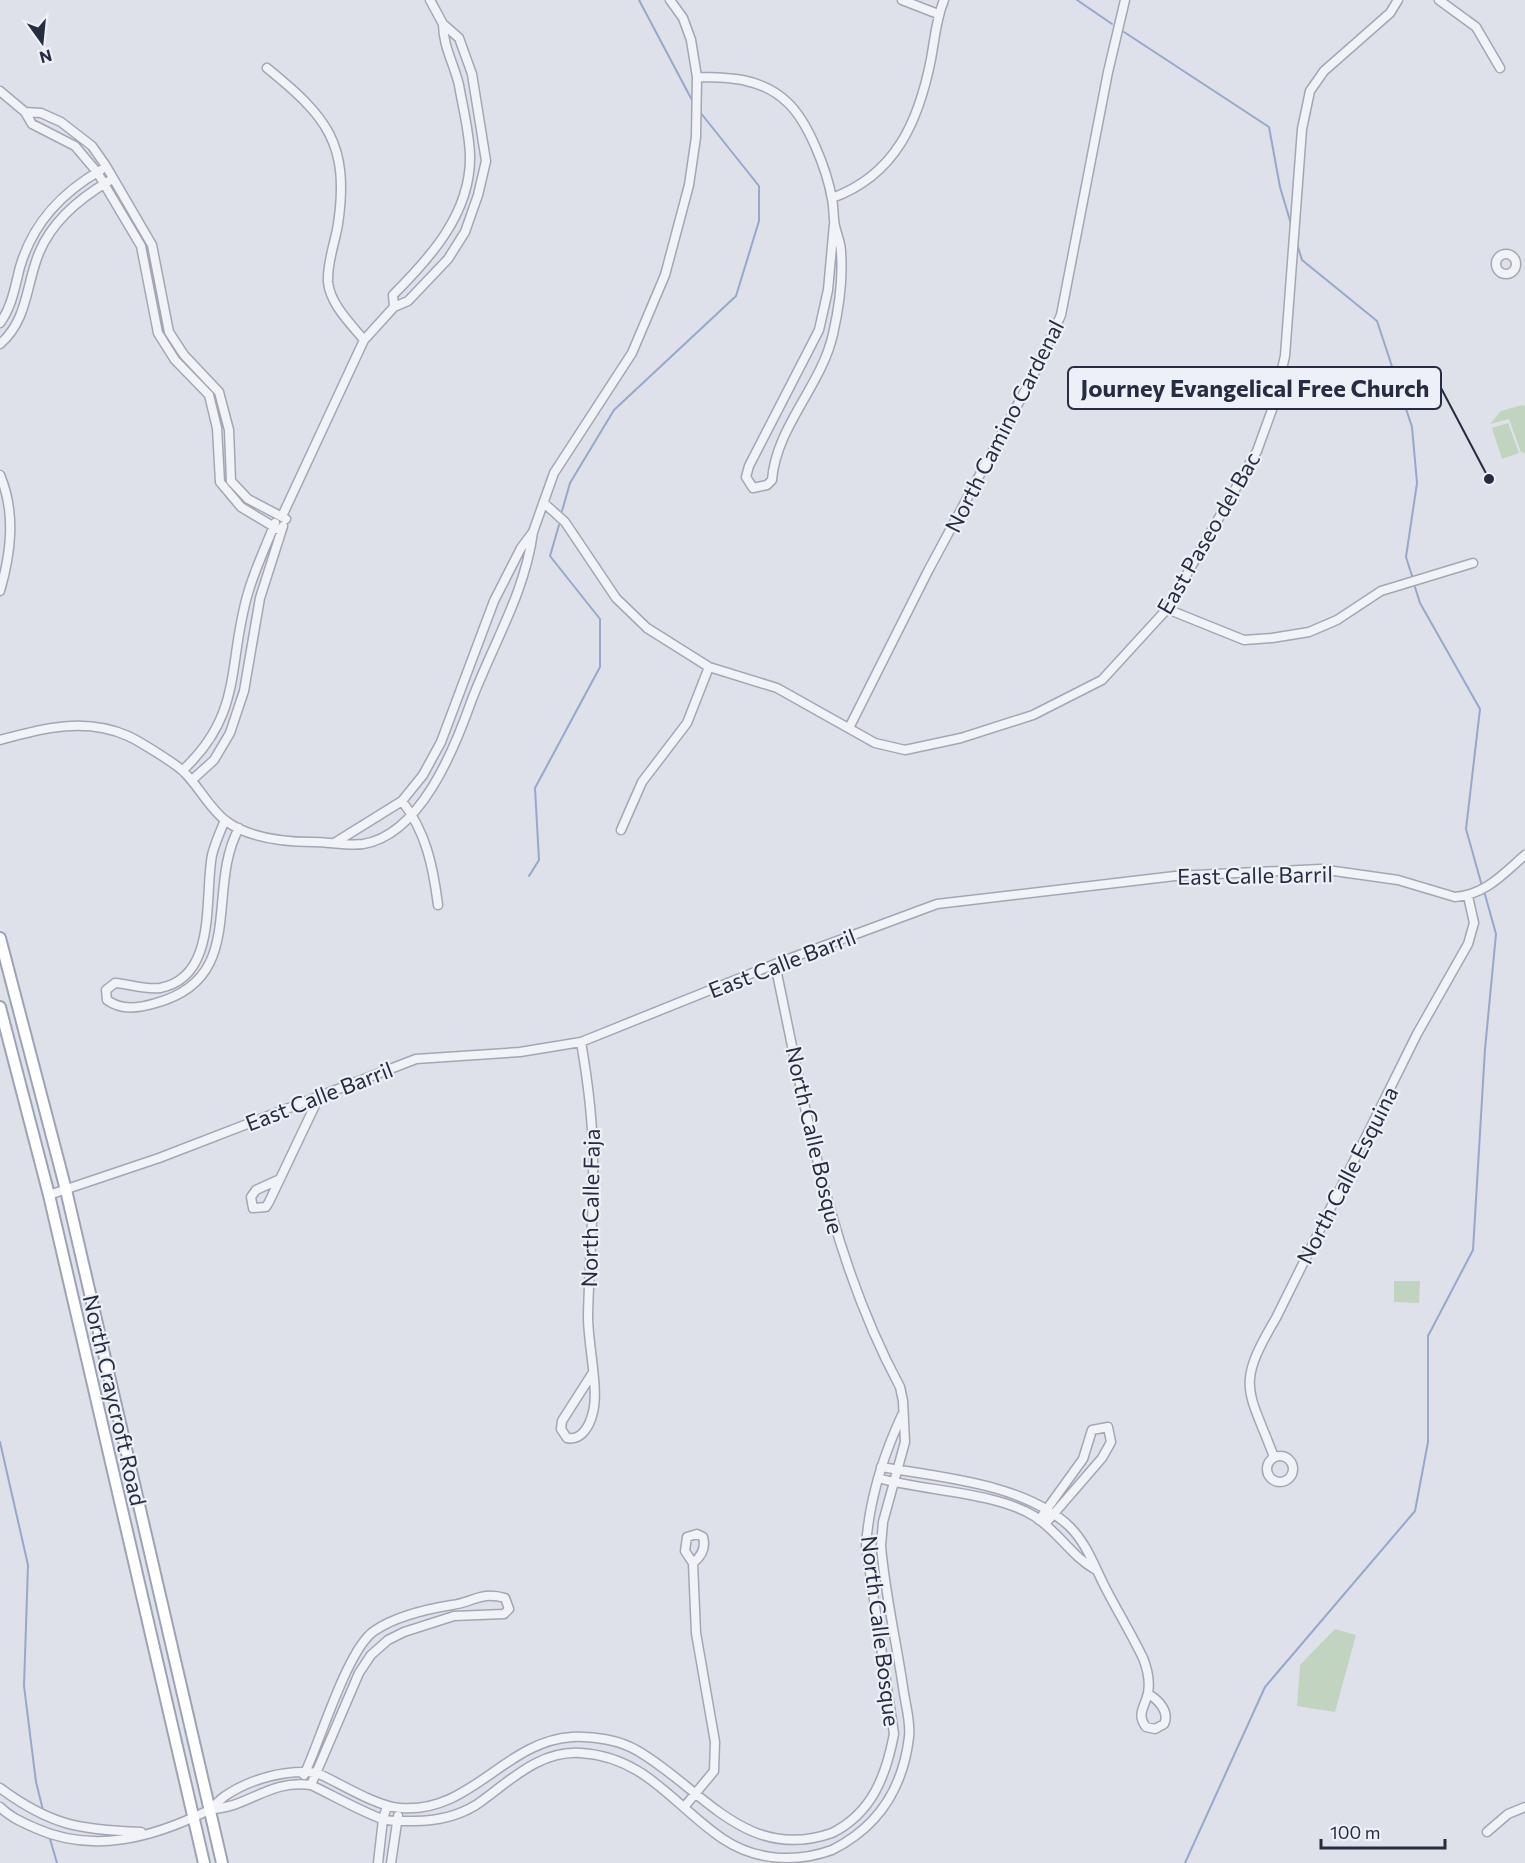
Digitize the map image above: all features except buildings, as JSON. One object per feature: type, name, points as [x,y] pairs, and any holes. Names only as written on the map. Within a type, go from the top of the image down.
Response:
[{"type":"main road","name":"North Craycroft Road","points":[[0,938],[66,1190],[170,1648],[211,1809],[222,1863]]},
{"type":"main road","name":"North Craycroft Road","points":[[0,1007],[49,1195],[204,1863]]},
{"type":"street","points":[[183,770],[204,751],[219,726],[232,686],[248,593],[364,340],[394,307],[408,301],[448,259],[465,232],[478,195],[486,160],[482,123],[472,74],[459,38],[443,24],[430,0]]},
{"type":"street","points":[[0,740],[67,724],[99,727],[129,736],[183,770],[225,820],[239,828],[267,837],[297,842],[363,844],[387,834],[412,814],[434,788],[455,746],[478,684],[512,608],[530,554],[533,532],[555,473],[632,353],[665,275],[689,185],[696,137],[697,77],[691,40],[683,18],[670,0]]},
{"type":"street","points":[[902,0],[938,14]]},
{"type":"street","points":[[832,198],[858,185],[892,158],[917,116],[932,58],[938,14],[944,0]]},
{"type":"street","name":"North Camino Cardenal","points":[[849,728],[928,571],[1033,376],[1061,315],[1108,72],[1125,0]]},
{"type":"street","name":"East Paseo del Bac","points":[[545,504],[565,522],[616,598],[647,628],[709,667],[777,688],[875,743],[905,750],[961,738],[1033,715],[1102,680],[1167,609],[1257,451],[1273,407],[1285,356],[1302,129],[1310,91],[1324,71],[1352,49],[1390,12],[1398,0]]},
{"type":"street","points":[[1439,0],[1476,27],[1500,68]]},
{"type":"street","points":[[394,307],[393,295],[435,251],[450,227],[463,192],[470,160],[464,113],[457,78],[443,40],[443,24]]},
{"type":"street","points":[[267,68],[307,101],[332,138],[340,166],[342,191],[328,284],[336,305],[364,340]]},
{"type":"street","points":[[697,77],[730,77],[754,82],[785,100],[806,125],[832,198],[834,224],[828,291],[819,330],[749,466],[746,477],[753,488],[767,485],[772,480],[773,465],[822,364],[833,335],[842,272],[841,243],[834,224]]},
{"type":"street","points":[[0,91],[25,112],[32,124],[75,146],[105,184],[141,246],[158,333],[175,360],[209,395],[217,428],[220,482],[241,507],[277,529]]},
{"type":"street","points":[[25,112],[40,113],[61,122],[92,146],[106,166],[152,245],[169,332],[184,355],[219,392],[229,430],[231,481],[248,499],[283,516]]},
{"type":"street","points":[[0,323],[7,314],[26,247],[36,227],[51,207],[106,166]]},
{"type":"street","points":[[0,344],[20,320],[39,253],[48,235],[62,217],[113,179]]},
{"type":"street","points":[[0,475],[5,488],[11,535],[0,591]]},
{"type":"street","points":[[192,780],[214,760],[230,733],[244,691],[260,598],[277,529]]},
{"type":"street","points":[[336,842],[402,801],[423,775],[441,742],[494,601],[520,548],[533,532]]},
{"type":"street","points":[[1167,609],[1244,640],[1272,638],[1309,632],[1336,620],[1382,591],[1473,563]]},
{"type":"street","points":[[238,649],[250,656]]},
{"type":"street","points":[[621,830],[642,782],[687,723],[709,667]]},
{"type":"street","points":[[402,801],[422,831],[428,850],[438,905]]},
{"type":"street","points":[[225,820],[213,854],[205,933],[200,955],[179,980],[161,987],[142,988],[114,983],[106,990],[107,1000],[115,1006],[126,1008],[166,1000],[204,972],[215,955],[224,869],[229,845],[239,828]]},
{"type":"street","points":[[1468,896],[1486,889],[1525,855]]},
{"type":"street","name":"East Calle Barril","points":[[49,1195],[319,1097],[416,1059],[520,1052],[582,1042],[776,964],[937,904],[1175,876],[1320,869],[1398,880],[1455,897],[1468,896]]},
{"type":"street","name":"North Calle Esquina","points":[[1274,1457],[1252,1405],[1248,1386],[1254,1356],[1276,1318],[1417,1034],[1468,944],[1474,923],[1468,896]]},
{"type":"street","name":"North Calle Bosque","points":[[685,1806],[723,1839],[759,1858],[795,1861],[821,1855],[847,1842],[866,1828],[895,1791],[910,1735],[881,1546],[883,1522],[905,1442],[900,1387],[858,1298],[835,1230],[808,1122],[776,964]]},
{"type":"street","name":"North Calle Faja","points":[[582,1042],[591,1105],[593,1161],[588,1319],[592,1374],[596,1392],[587,1429],[578,1437],[567,1438],[561,1429],[562,1421],[592,1374]]},
{"type":"street","points":[[278,1180],[319,1097]]},
{"type":"street","name":"North Calle Bosque","points":[[695,1794],[732,1827],[763,1843],[794,1846],[816,1841],[839,1830],[870,1802],[881,1785],[889,1761],[894,1734],[866,1546],[868,1519],[881,1467],[904,1412]]},
{"type":"street","points":[[1042,1522],[1102,1458],[1111,1442],[1108,1427],[1092,1430],[1083,1460],[1050,1512]]},
{"type":"street","points":[[881,1467],[1006,1491],[1050,1512],[1070,1527],[1089,1552],[1096,1570],[1143,1659],[1149,1679],[1148,1694]]},
{"type":"street","points":[[878,1478],[1001,1502],[1042,1522],[1060,1536],[1079,1561],[1096,1570]]},
{"type":"street","points":[[211,1809],[228,1809],[266,1789],[300,1783],[311,1785],[383,1819],[397,1821],[448,1818],[469,1808],[522,1771],[554,1755],[582,1753],[602,1754],[629,1764],[685,1806],[714,1771],[715,1742],[696,1633],[693,1563]]},
{"type":"street","points":[[300,1783],[348,1667],[372,1632],[427,1609],[457,1605],[484,1595],[505,1598],[509,1604],[504,1614],[454,1616],[404,1632],[388,1640],[371,1655],[359,1673],[311,1785]]},
{"type":"street","points":[[0,1807],[10,1816],[42,1831],[71,1840],[106,1843],[194,1817],[211,1809],[224,1797],[258,1780],[306,1771],[317,1773],[387,1806],[401,1808],[444,1803],[462,1795],[514,1758],[550,1741],[583,1738],[604,1739],[637,1750],[695,1794]]},
{"type":"street","points":[[582,1753],[583,1738]]},
{"type":"street","points":[[0,1788],[24,1805],[50,1819],[74,1827],[147,1832]]},
{"type":"street","points":[[462,1795],[469,1808]]},
{"type":"street","points":[[378,1863],[383,1819],[387,1806]]},
{"type":"street","points":[[391,1863],[401,1808]]},
{"type":"street","points":[[1487,1832],[1508,1814],[1525,1808]]},
{"type":"green space","points":[[1525,406],[1525,453],[1521,452],[1509,419],[1490,424],[1501,411]]},
{"type":"green space","points":[[1508,423],[1519,453],[1502,459],[1492,428]]},
{"type":"green space","points":[[1394,1281],[1420,1281],[1419,1303],[1394,1302]]},
{"type":"green space","points":[[1335,1629],[1356,1635],[1335,1712],[1297,1706],[1300,1665]]},
{"type":"waterway","points":[[639,0],[693,102]]},
{"type":"waterway","points":[[1077,0],[1112,24]]},
{"type":"waterway","points":[[1124,32],[1269,127],[1280,187],[1291,224]]},
{"type":"waterway","points":[[562,511],[570,483],[614,410],[736,296],[759,221],[759,186],[700,112]]},
{"type":"waterway","points":[[1297,244],[1302,260],[1377,321],[1412,427],[1417,483],[1406,557],[1413,579]]},
{"type":"waterway","points":[[529,876],[539,860],[535,788],[600,667],[600,619],[550,556],[559,525]]},
{"type":"waterway","points":[[1414,584],[1420,603],[1480,709],[1466,829],[1482,886]]},
{"type":"waterway","points":[[1185,1863],[1265,1687],[1415,1511],[1428,1442],[1428,1336],[1473,1250],[1485,1049],[1496,934],[1484,891]]},
{"type":"waterway","points":[[0,1442],[28,1565],[24,1686],[36,1782],[43,1810]]},
{"type":"waterway","points":[[50,1839],[57,1863]]},
{"type":"place","name":"Journey Evangelical Free Church","points":[[1489,479]]}]
